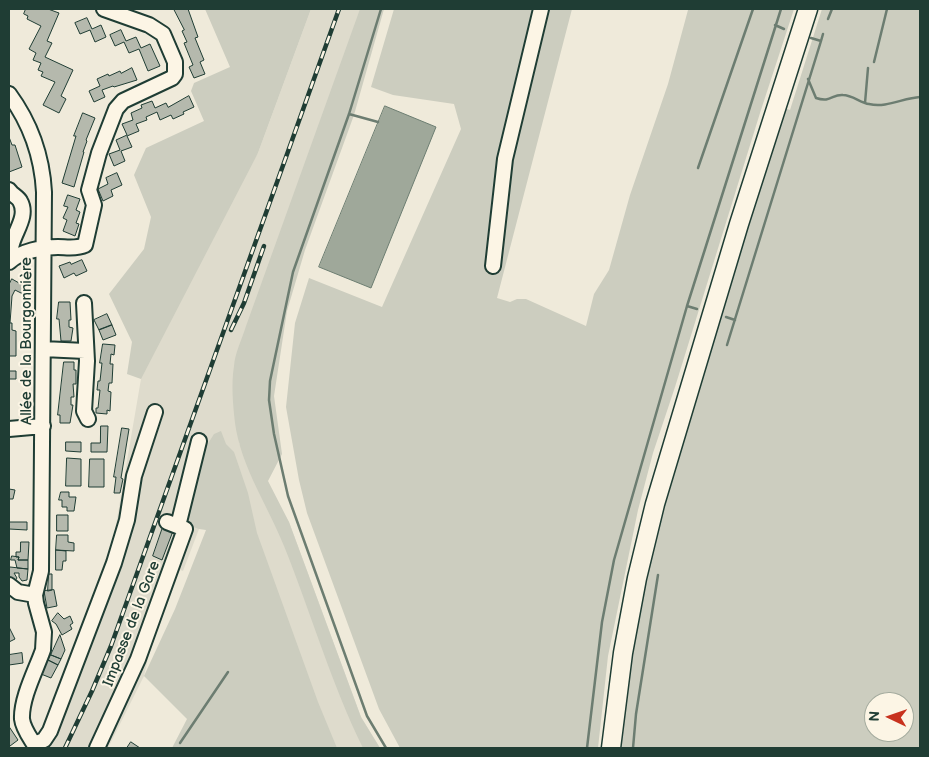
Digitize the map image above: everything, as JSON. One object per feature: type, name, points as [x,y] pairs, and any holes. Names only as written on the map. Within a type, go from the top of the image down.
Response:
[{"type":"main road","points":[[611,748],[623,653],[637,578],[655,504],[736,233],[808,9]]},
{"type":"street","points":[[11,260],[23,253],[51,247],[80,247],[85,245],[94,204],[88,190],[99,153],[116,109],[123,100],[172,78],[175,74],[175,62],[163,34],[149,25],[104,9]]},
{"type":"street","points":[[493,266],[505,158],[541,9]]},
{"type":"street","name":"Allée de la Bourgonnière","points":[[9,94],[31,129],[40,156],[44,192],[41,571],[36,596]]},
{"type":"street","points":[[9,190],[20,199],[22,207],[22,217],[11,248],[11,260]]},
{"type":"street","points":[[84,303],[87,339],[85,351],[87,378],[84,411],[88,419]]},
{"type":"street","points":[[43,350],[85,351]]},
{"type":"street","points":[[9,585],[18,592],[36,596],[36,603],[44,632],[43,650],[23,709],[22,721],[32,746],[44,740],[50,731],[114,563],[127,520],[134,476],[155,412]]},
{"type":"street","points":[[9,429],[43,426]]},
{"type":"street","name":"Impasse de la Gare","points":[[97,748],[141,650],[185,528],[172,524],[199,442]]},
{"type":"shaded area","points":[[205,9],[311,9],[258,153],[141,379],[127,374],[132,342],[109,294],[144,249],[151,217],[134,175],[146,148],[204,121],[191,91],[194,83],[230,67]]},
{"type":"shaded area","points":[[311,9],[374,9],[239,443],[289,522],[361,717],[380,748],[323,748],[200,498],[199,529],[183,571],[180,570],[149,654],[144,676],[108,748],[40,748],[111,554],[141,379],[132,342],[258,153]]},
{"type":"shaded area","points":[[360,9],[384,9],[354,115],[305,250],[287,311],[274,396],[282,454],[268,481],[289,522],[361,717],[380,748],[363,748],[341,698],[278,531],[243,455],[235,423],[233,394],[233,373],[237,351]]},
{"type":"shaded area","points":[[394,9],[572,9],[497,298],[510,302],[517,299],[526,299],[586,326],[594,294],[609,270],[630,195],[668,84],[688,10],[686,9],[794,9],[653,453],[638,510],[608,656],[598,748],[400,748],[379,709],[307,513],[286,407],[295,323],[309,278],[382,307],[461,129],[454,104],[393,95],[371,87]]},
{"type":"shaded area","points":[[822,9],[920,9],[920,748],[621,748],[621,719],[629,659],[653,537],[782,107],[790,110]]},
{"type":"shaded area","points":[[385,106],[436,127],[371,288],[319,267]]},
{"type":"shaded area","points":[[221,431],[226,444],[234,452],[248,493],[257,533],[318,702],[337,748],[172,748],[187,719],[144,676],[175,609],[206,530],[185,524],[204,450],[214,434]]},
{"type":"building","points":[[26,9],[48,9],[59,13],[47,41],[52,43],[45,57],[73,70],[61,96],[66,99],[59,113],[43,105],[55,82],[41,76],[43,72],[38,70],[41,63],[33,60],[36,53],[29,49],[41,26],[27,19],[28,16],[24,14]]},
{"type":"building","points":[[174,9],[188,9],[198,37],[195,38],[204,60],[200,62],[205,74],[194,78],[189,67],[193,65],[184,43],[187,42],[182,31],[184,30]]},
{"type":"building","points":[[87,18],[92,29],[101,25],[106,37],[95,42],[90,30],[80,34],[75,23]]},
{"type":"building","points":[[121,30],[126,41],[136,37],[141,48],[150,44],[160,66],[148,71],[139,49],[129,53],[124,42],[115,46],[110,35]]},
{"type":"building","points":[[132,68],[137,80],[102,90],[105,97],[94,102],[89,91],[100,86],[97,79]]},
{"type":"building","points":[[189,96],[194,107],[183,112],[184,114],[173,119],[171,115],[160,120],[157,112],[146,117],[147,120],[136,124],[139,131],[127,136],[132,147],[121,151],[125,161],[114,166],[109,154],[120,150],[116,140],[127,135],[122,124],[133,120],[131,113],[142,108],[141,105],[152,101],[155,108],[166,103],[168,107]]},
{"type":"building","points":[[83,113],[95,118],[86,140],[74,187],[62,183],[76,136],[74,136]]},
{"type":"building","points":[[9,137],[12,145],[15,145],[22,167],[9,172]]},
{"type":"building","points":[[117,173],[122,185],[111,190],[113,196],[103,201],[98,189],[108,184],[106,178]]},
{"type":"building","points":[[68,195],[80,199],[76,210],[80,212],[76,223],[79,224],[75,236],[63,231],[67,220],[63,218],[68,207],[64,206]]},
{"type":"building","points":[[82,260],[87,271],[76,276],[74,273],[64,278],[59,266]]},
{"type":"building","points":[[12,279],[26,287],[23,294],[15,290],[12,296],[10,323],[12,323],[12,330],[16,331],[16,356],[9,356],[9,285]]},
{"type":"building","points":[[59,302],[70,302],[71,320],[69,320],[69,327],[73,328],[71,341],[61,341],[59,319],[57,319]]},
{"type":"building","points":[[107,314],[112,325],[99,330],[94,320]]},
{"type":"building","points":[[112,325],[116,335],[103,340],[99,330]]},
{"type":"building","points":[[103,344],[115,345],[114,355],[111,354],[110,364],[113,364],[112,383],[109,383],[108,391],[111,392],[110,411],[107,410],[107,414],[96,413],[100,390],[97,390],[98,381],[100,381]]},
{"type":"building","points":[[64,362],[74,362],[74,370],[76,370],[76,384],[73,384],[74,397],[71,397],[71,405],[73,405],[70,423],[60,423],[60,415],[58,415]]},
{"type":"building","points":[[9,371],[16,371],[16,379],[9,379]]},
{"type":"building","points":[[101,426],[108,426],[107,452],[91,452],[91,443],[100,443]]},
{"type":"building","points":[[122,428],[129,429],[121,478],[123,479],[120,493],[114,493],[116,477],[114,477]]},
{"type":"building","points":[[66,442],[81,442],[81,452],[66,451]]},
{"type":"building","points":[[67,458],[81,459],[81,486],[66,486]]},
{"type":"building","points":[[90,459],[104,459],[104,487],[89,487]]},
{"type":"building","points":[[9,489],[15,490],[13,499],[9,499]]},
{"type":"building","points":[[61,492],[69,492],[69,497],[76,497],[74,511],[67,511],[67,507],[62,507],[62,500],[59,500]]},
{"type":"building","points":[[57,515],[68,515],[68,531],[57,531]]},
{"type":"building","points":[[9,522],[27,522],[27,530],[9,529]]},
{"type":"building","points":[[163,527],[173,531],[162,560],[153,556]]},
{"type":"building","points":[[57,535],[68,535],[68,542],[74,543],[74,551],[56,550]]},
{"type":"building","points":[[21,542],[29,542],[28,560],[18,560],[19,557],[16,557],[16,552],[20,552]]},
{"type":"building","points":[[56,550],[66,551],[66,561],[63,561],[62,570],[56,570]]},
{"type":"building","points":[[12,556],[19,557],[18,560],[28,560],[28,569],[17,568],[15,560],[11,560]]},
{"type":"building","points":[[10,567],[28,569],[27,580],[22,581],[19,573],[14,573],[17,578],[15,581],[9,576]]},
{"type":"building","points":[[49,574],[52,574],[52,590],[48,591]]},
{"type":"building","points":[[54,590],[57,606],[47,608],[44,591]]},
{"type":"building","points":[[58,613],[64,619],[70,616],[73,623],[70,625],[72,629],[62,635],[56,624],[52,621]]},
{"type":"building","points":[[9,627],[15,639],[9,642]]},
{"type":"building","points":[[60,635],[65,650],[61,659],[51,655]]},
{"type":"building","points":[[22,653],[23,663],[9,665],[9,655]]},
{"type":"building","points":[[51,655],[61,659],[58,665],[48,660]]},
{"type":"building","points":[[48,660],[58,665],[51,678],[41,674]]},
{"type":"building","points":[[10,728],[18,740],[10,746],[9,730]]},
{"type":"building","points":[[131,742],[140,748],[127,748]]},
{"type":"waterway","points":[[381,9],[349,114],[293,272],[270,381],[269,400],[274,434],[288,496],[367,716],[386,748]]},
{"type":"waterway","points":[[698,168],[753,9]]},
{"type":"waterway","points":[[587,748],[602,622],[614,560],[687,306],[781,9]]},
{"type":"waterway","points":[[828,19],[832,9]]},
{"type":"waterway","points":[[874,62],[887,9]]},
{"type":"waterway","points":[[775,25],[784,29]]},
{"type":"waterway","points":[[821,41],[823,34]]},
{"type":"waterway","points":[[727,345],[821,41],[811,38]]},
{"type":"waterway","points":[[865,103],[868,68]]},
{"type":"waterway","points":[[808,79],[816,98],[825,100],[839,95],[846,95],[866,103],[882,105],[920,97]]},
{"type":"waterway","points":[[349,114],[378,122]]},
{"type":"waterway","points":[[687,306],[697,309]]},
{"type":"waterway","points":[[726,317],[735,320]]},
{"type":"waterway","points":[[633,748],[636,714],[658,575]]},
{"type":"waterway","points":[[180,743],[228,672]]},
{"type":"railway","points":[[65,748],[111,646],[339,9]]},
{"type":"railway","points":[[231,330],[244,303],[264,246]]}]
